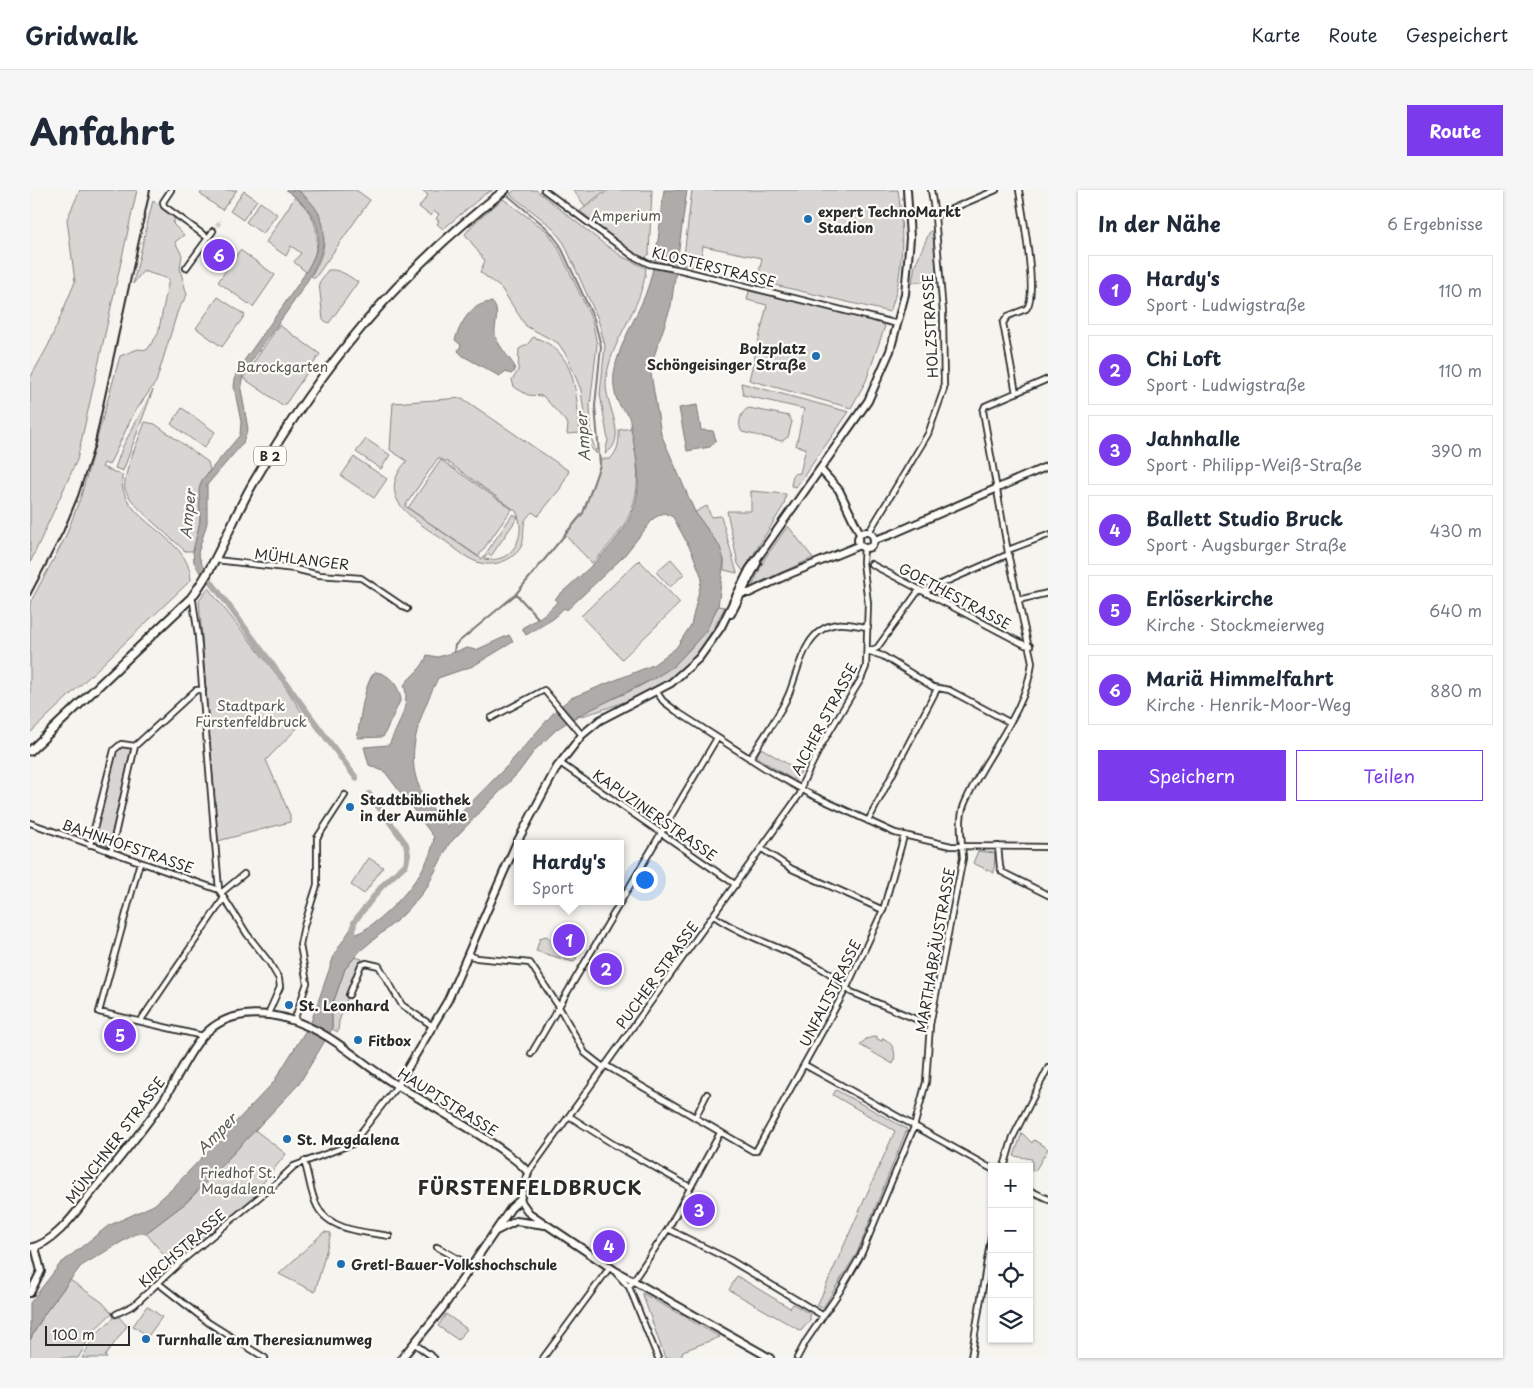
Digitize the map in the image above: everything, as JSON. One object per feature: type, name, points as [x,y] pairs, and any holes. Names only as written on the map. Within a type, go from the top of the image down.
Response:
[{"type":"main road","name":"B 2","points":[[30,751],[191,598],[205,580],[216,560],[252,485],[295,417],[342,350],[408,273],[456,229],[505,190]]},
{"type":"street","points":[[170,190],[163,202],[164,206],[208,238]]},
{"type":"street","name":"KLOSTERSTRASSE","points":[[544,190],[624,251],[651,265],[898,324]]},
{"type":"street","points":[[721,627],[749,570],[868,401],[883,370],[898,324],[905,294],[909,259],[907,190]]},
{"type":"street","name":"HOLZSTRASSE","points":[[869,532],[928,434],[944,389],[945,354],[935,216],[931,190]]},
{"type":"street","points":[[935,216],[996,190]]},
{"type":"street","points":[[1019,190],[1027,240],[1032,299],[1026,309],[1008,316],[1003,323],[1016,393],[1048,379]]},
{"type":"street","points":[[186,268],[213,231]]},
{"type":"street","name":"MARTHABRÄUSTRASSE","points":[[797,1358],[861,1255],[914,1128],[928,1075],[930,1024],[963,858],[961,846],[964,806],[1009,722],[1029,677],[1032,662],[1030,646],[1008,552],[983,411],[985,406],[1016,393]]},
{"type":"street","points":[[744,593],[749,593],[785,576],[862,546],[870,546],[874,540],[890,535],[1048,466]]},
{"type":"street","points":[[821,470],[839,490],[860,534],[858,540],[862,546],[868,627],[867,651],[880,655],[938,689],[949,690],[1009,722]]},
{"type":"street","points":[[860,534],[869,532],[874,540]]},
{"type":"street","points":[[925,592],[1048,535]]},
{"type":"street","points":[[518,840],[560,763],[582,735],[606,716],[656,691],[689,669],[699,658],[744,593],[762,552]]},
{"type":"street","name":"MÜHLANGER","points":[[216,560],[295,569],[319,575],[361,578],[407,609]]},
{"type":"street","name":"GOETHESTRASSE","points":[[871,564],[1025,646],[1030,646]]},
{"type":"street","name":"AICHER STRASSE","points":[[801,789],[829,730],[863,677],[867,651],[877,648],[919,590]]},
{"type":"street","points":[[1018,600],[1048,593]]},
{"type":"street","points":[[191,598],[197,628],[221,894],[247,934],[269,962],[279,980],[280,987],[268,1014]]},
{"type":"street","points":[[750,759],[788,697],[810,640],[818,633],[832,626],[843,624],[868,627]]},
{"type":"street","points":[[868,821],[938,689]]},
{"type":"street","points":[[111,852],[135,746],[196,690],[203,690]]},
{"type":"street","points":[[492,718],[544,690],[582,735]]},
{"type":"street","points":[[656,691],[663,701],[717,738],[801,789],[904,836],[940,845],[1048,847]]},
{"type":"street","points":[[624,897],[717,738]]},
{"type":"street","points":[[90,845],[114,750],[120,744],[135,746]]},
{"type":"street","name":"KAPUZINERSTRASSE","points":[[560,763],[736,885]]},
{"type":"street","name":"PUCHER STRASSE","points":[[528,1173],[762,849],[798,798],[801,789]]},
{"type":"street","points":[[294,1021],[306,983],[300,945],[317,885],[318,838],[345,795]]},
{"type":"street","name":"BAHNHOFSTRASSE","points":[[30,823],[140,862],[221,894]]},
{"type":"street","name":"UNFALTSTRASSE","points":[[720,1133],[756,1151],[848,987],[883,910],[904,836]]},
{"type":"street","points":[[998,846],[1002,872],[1048,896]]},
{"type":"street","points":[[397,1086],[434,1027],[514,849]]},
{"type":"street","points":[[762,849],[789,867],[883,910]]},
{"type":"street","points":[[140,862],[99,1012],[141,1020],[203,1036]]},
{"type":"street","points":[[141,1020],[221,894],[244,874]]},
{"type":"street","points":[[531,1054],[619,905]]},
{"type":"street","points":[[714,916],[735,930],[823,970],[848,987],[851,992],[930,1024]]},
{"type":"street","points":[[468,954],[477,958],[530,963],[559,1007],[585,1053],[720,1133],[668,1230],[629,1287]]},
{"type":"street","points":[[349,995],[361,965],[366,963],[379,966],[402,1006],[434,1027]]},
{"type":"street","name":"MÜNCHNER STRASSE","points":[[32,1248],[65,1223],[111,1169],[164,1099],[188,1056],[203,1036],[232,1019],[256,1013],[268,1014]]},
{"type":"street","name":"HAUPTSTRASSE","points":[[268,1014],[308,1026],[329,1037],[397,1086],[506,1153],[525,1167],[528,1173]]},
{"type":"street","points":[[805,1065],[914,1128],[988,1167]]},
{"type":"street","points":[[1005,1163],[1013,1137],[1048,1068]]},
{"type":"street","name":"KIRCHSTRASSE","points":[[116,1314],[134,1305],[294,1166],[352,1144],[397,1086]]},
{"type":"street","points":[[695,1118],[707,1094]]},
{"type":"street","points":[[569,1116],[613,1144],[690,1186]]},
{"type":"street","points":[[304,1161],[316,1205],[325,1215],[336,1224],[351,1230],[389,1236]]},
{"type":"street","points":[[528,1173],[521,1190],[520,1200],[529,1213],[612,1268],[770,1358]]},
{"type":"street","points":[[1033,1192],[1048,1199]]},
{"type":"street","points":[[402,1358],[415,1344],[514,1204],[520,1200]]},
{"type":"street","points":[[491,1235],[507,1224],[516,1221],[547,1225]]},
{"type":"street","points":[[668,1230],[730,1260],[822,1315]]},
{"type":"street","points":[[437,1247],[471,1266]]},
{"type":"street","points":[[30,1293],[41,1271],[32,1248]]},
{"type":"street","points":[[972,1358],[989,1253]]},
{"type":"street","points":[[612,1268],[629,1287],[658,1358]]},
{"type":"street","points":[[543,1358],[612,1268]]},
{"type":"street","points":[[158,1284],[208,1323],[266,1358]]},
{"type":"street","points":[[415,1344],[434,1358]]},
{"type":"green space","points":[[80,190],[137,190],[77,460],[30,563],[30,378],[48,346],[75,282],[67,219]]},
{"type":"green space","points":[[203,190],[237,190],[222,210],[200,194]]},
{"type":"green space","points":[[356,190],[370,200],[315,278],[311,276],[322,252],[323,237],[311,207],[298,191]]},
{"type":"green space","points":[[422,190],[493,190],[485,194],[443,229],[437,224],[439,221],[436,219],[439,214],[434,211],[431,216],[419,207],[428,195]]},
{"type":"green space","points":[[515,190],[536,190],[604,244],[623,257],[646,268],[644,283],[639,297],[619,339],[608,368],[607,392],[616,431],[616,440],[612,448],[605,454],[608,440],[600,394],[605,346],[598,319],[564,243],[551,226],[510,194]]},
{"type":"green space","points":[[573,190],[606,190],[585,206]]},
{"type":"green space","name":"Amperium","points":[[609,190],[652,190],[649,254],[645,258],[634,254],[580,211]]},
{"type":"green space","points":[[692,190],[898,190],[902,252],[895,297],[890,312],[762,282],[758,278],[762,258],[703,246],[699,268],[683,264]]},
{"type":"green space","points":[[244,191],[257,200],[243,220],[230,211]]},
{"type":"green space","points":[[295,197],[310,214],[317,232],[315,252],[306,272],[294,262],[301,253],[291,246],[286,256],[266,242]]},
{"type":"green space","points":[[503,199],[547,231],[558,247],[592,320],[597,345],[590,406],[592,440],[597,454],[588,445],[581,390],[567,356],[558,343],[526,326],[501,288],[480,272],[485,261],[465,234],[476,221]]},
{"type":"green space","points":[[153,200],[175,217],[173,224],[184,235],[175,242],[182,255],[180,269],[187,295],[178,310],[156,382],[134,413],[109,465],[104,463],[102,467],[122,475],[123,491],[131,505],[141,517],[179,551],[188,564],[191,580],[30,733],[30,603],[65,538],[81,496],[120,356],[138,349],[147,350],[158,334],[169,279],[143,271],[133,284]]},
{"type":"green space","points":[[260,202],[277,214],[263,234],[246,222]]},
{"type":"green space","points":[[930,231],[933,232],[937,280],[912,283],[915,265]]},
{"type":"green space","points":[[240,250],[275,275],[253,307],[218,282]]},
{"type":"green space","points":[[328,270],[341,272],[358,282],[329,323],[323,320],[319,283]]},
{"type":"green space","points":[[749,291],[879,321],[885,326],[866,381],[851,408],[749,380],[767,305],[747,300]]},
{"type":"green space","points":[[218,297],[245,315],[222,347],[196,328]]},
{"type":"green space","name":"Barockgarten","points":[[279,325],[320,354],[284,406],[243,378]]},
{"type":"green space","points":[[533,337],[548,343],[559,352],[567,363],[575,390],[580,433],[567,434],[568,424],[543,396],[528,395],[514,387],[512,380],[518,371],[519,349],[528,344]]},
{"type":"green space","points":[[741,383],[849,412],[796,487],[791,486],[793,474],[800,473],[806,448],[796,446],[804,409],[743,395]]},
{"type":"green space","points":[[153,390],[123,471],[115,468],[123,446]]},
{"type":"green space","points":[[462,398],[569,471],[560,489],[538,516],[532,512],[526,519],[520,549],[502,562],[481,563],[464,555],[420,524],[402,507],[396,497],[394,486],[398,474],[407,461],[390,450],[393,403]],"holes":[[[438,458],[448,462],[516,511],[518,517],[513,514],[482,559],[405,506]],[[518,517],[519,538],[510,553],[494,560],[484,559],[488,554],[491,556]]]},
{"type":"green space","points":[[182,408],[215,432],[204,448],[171,424]]},
{"type":"green space","points":[[749,408],[789,416],[792,422],[788,437],[782,441],[742,432],[740,429],[740,418],[743,412]]},
{"type":"green space","points":[[145,422],[155,424],[208,462],[210,470],[202,483],[200,520],[193,551],[185,551],[134,503],[125,489],[126,475]]},
{"type":"green space","points":[[631,428],[637,469],[637,486],[634,502],[619,532],[592,563],[564,534],[583,513],[600,465],[600,459],[610,459],[617,449],[619,430]]},
{"type":"green space","points":[[366,439],[390,455],[381,469],[356,452]]},
{"type":"green space","points":[[354,457],[387,479],[374,498],[341,476]]},
{"type":"green space","points":[[441,460],[512,509],[478,557],[408,508]]},
{"type":"green space","points":[[751,491],[786,494],[784,505],[743,571],[738,564],[727,511],[751,511]]},
{"type":"green space","points":[[707,506],[711,517],[721,516],[737,573],[724,570],[724,560],[695,512]]},
{"type":"green space","points":[[788,526],[813,558],[760,582],[751,589],[765,558]]},
{"type":"green space","points":[[671,559],[684,574],[670,587],[656,572]]},
{"type":"green space","points":[[639,560],[680,603],[622,659],[581,616]]},
{"type":"green space","name":"Stadtpark Fürstenfeldbruck","points":[[208,588],[281,680],[306,719],[266,760],[290,815],[290,822],[218,841],[199,600]]},
{"type":"green space","points":[[718,606],[725,607],[708,637],[693,658],[676,674],[634,698],[603,710],[574,718],[642,685],[681,659],[701,636]]},
{"type":"green space","points":[[122,747],[131,749],[109,846],[94,841],[116,751]]},
{"type":"green space","points":[[761,748],[801,772],[796,779],[792,779],[756,757]]},
{"type":"green space","points":[[978,851],[995,853],[994,873],[973,863]]},
{"type":"green space","points":[[369,858],[383,867],[364,894],[351,885]]},
{"type":"green space","points":[[546,936],[577,958],[573,962],[536,951],[540,938]]},
{"type":"green space","points":[[355,957],[362,959],[339,1021],[338,1032],[332,1029],[332,1006],[345,969]]},
{"type":"green space","points":[[877,1036],[877,1039],[882,1041],[883,1038],[892,1046],[895,1056],[893,1064],[860,1045],[866,1039]]},
{"type":"green space","points":[[836,1090],[907,1129],[857,1253],[823,1308],[817,1306],[895,1131],[833,1095]]},
{"type":"green space","name":"Friedhof St. Magdalena","points":[[255,1130],[286,1154],[262,1184],[266,1188],[172,1265],[146,1233],[187,1202]]},
{"type":"green space","points":[[1022,1133],[1032,1143],[1034,1140],[1048,1149],[1035,1171],[1033,1170],[1032,1159],[1014,1156]]},
{"type":"green space","points":[[324,1232],[331,1233],[315,1292],[279,1274]]},
{"type":"green space","points":[[737,1276],[790,1308],[793,1304],[810,1314],[810,1320],[801,1331],[729,1290]]},
{"type":"green space","points":[[70,1280],[102,1302],[112,1313],[93,1331],[78,1358],[30,1358],[30,1340],[45,1313]]},
{"type":"green space","points":[[642,1293],[720,1337],[683,1351],[681,1358],[665,1358]]},
{"type":"green space","points":[[147,1306],[162,1317],[148,1336],[133,1326]]},
{"type":"green space","points":[[446,1314],[467,1329],[458,1340],[438,1326]]},
{"type":"green space","points":[[117,1315],[127,1326],[105,1356],[107,1358],[82,1358],[95,1335]]},
{"type":"shaded area","points":[[286,190],[297,190],[313,204],[321,219],[324,234],[322,250],[308,280],[243,373],[241,389],[248,429],[243,443],[207,485],[207,523],[198,553],[203,567],[200,573],[194,562],[193,551],[200,521],[199,489],[202,480],[240,435],[241,422],[234,387],[236,372],[306,272],[318,244],[318,231],[313,218],[303,204]]},
{"type":"shaded area","points":[[664,190],[687,190],[671,306],[650,368],[661,434],[695,512],[720,547],[724,560],[718,606],[706,631],[674,666],[655,678],[574,718],[557,729],[535,750],[518,773],[449,844],[427,887],[414,903],[402,916],[360,951],[345,969],[332,1006],[332,1029],[299,1084],[187,1202],[146,1233],[135,1234],[81,1266],[45,1313],[30,1340],[30,1303],[60,1264],[108,1226],[154,1205],[171,1190],[273,1083],[311,1022],[335,953],[352,927],[357,934],[369,927],[394,905],[417,878],[431,850],[434,837],[385,772],[369,765],[364,747],[389,745],[399,723],[406,700],[404,685],[420,668],[427,655],[438,657],[467,648],[476,650],[509,635],[513,642],[473,666],[438,678],[423,712],[414,749],[413,762],[415,774],[424,795],[447,827],[508,765],[556,710],[571,698],[653,665],[676,648],[691,625],[702,578],[692,552],[673,517],[664,513],[654,518],[623,557],[567,610],[564,608],[553,619],[526,635],[522,628],[549,610],[557,602],[555,599],[607,550],[628,522],[635,506],[638,489],[636,455],[629,419],[620,406],[615,394],[614,373],[620,350],[649,284],[657,249]]},
{"type":"shaded area","points":[[492,302],[497,313],[496,337],[514,365],[515,371],[511,374],[505,372],[499,376],[463,356],[458,351],[461,345],[455,340],[460,327],[468,315],[478,306]]},
{"type":"shaded area","points":[[697,405],[701,430],[713,431],[716,440],[710,447],[687,451],[679,408]]},
{"type":"shaded area","points":[[375,672],[385,675],[392,681],[398,689],[401,699],[383,737],[357,738],[365,693]]},
{"type":"waterway","name":"Amper","points":[[454,652],[455,645],[515,595],[583,513],[600,465],[595,406],[601,346],[594,319],[560,245],[548,229],[505,193]]},
{"type":"waterway","name":"Amper","points":[[198,564],[356,778]]},
{"type":"waterway","points":[[516,594],[538,618]]},
{"type":"waterway","name":"Amper","points":[[353,935],[354,922],[382,886],[406,864],[408,854],[406,844],[369,794]]},
{"type":"tunnel","points":[[213,231],[221,220]]},
{"type":"railway","points":[[30,595],[63,532],[78,496],[94,447],[150,190]]},
{"type":"place","name":"expert TechnoMarkt Stadion","points":[[808,219]]},
{"type":"place","name":"Mariä Himmelfahrt","points":[[219,255]]},
{"type":"place","name":"Bolzplatz Schöngeisinger Straße","points":[[816,356]]},
{"type":"place","name":"Stadtbibliothek in der Aumühle","points":[[350,807]]},
{"type":"place","name":"Hardy's","points":[[569,940]]},
{"type":"place","name":"Chi Loft","points":[[606,969]]},
{"type":"place","name":"St. Leonhard","points":[[289,1005]]},
{"type":"place","name":"Erlöserkirche","points":[[120,1035]]},
{"type":"place","name":"Fitbox","points":[[358,1040]]},
{"type":"place","name":"St. Magdalena","points":[[287,1139]]},
{"type":"place","name":"Jahnhalle","points":[[699,1210]]},
{"type":"place","name":"Ballett Studio Bruck","points":[[609,1246]]},
{"type":"place","name":"Gretl-Bauer-Volkshochschule","points":[[341,1264]]},
{"type":"place","name":"Turnhalle am Theresianumweg","points":[[146,1339]]},
{"type":"district","name":"FÜRSTENFELDBRUCK","points":[[530,1187]]}]
